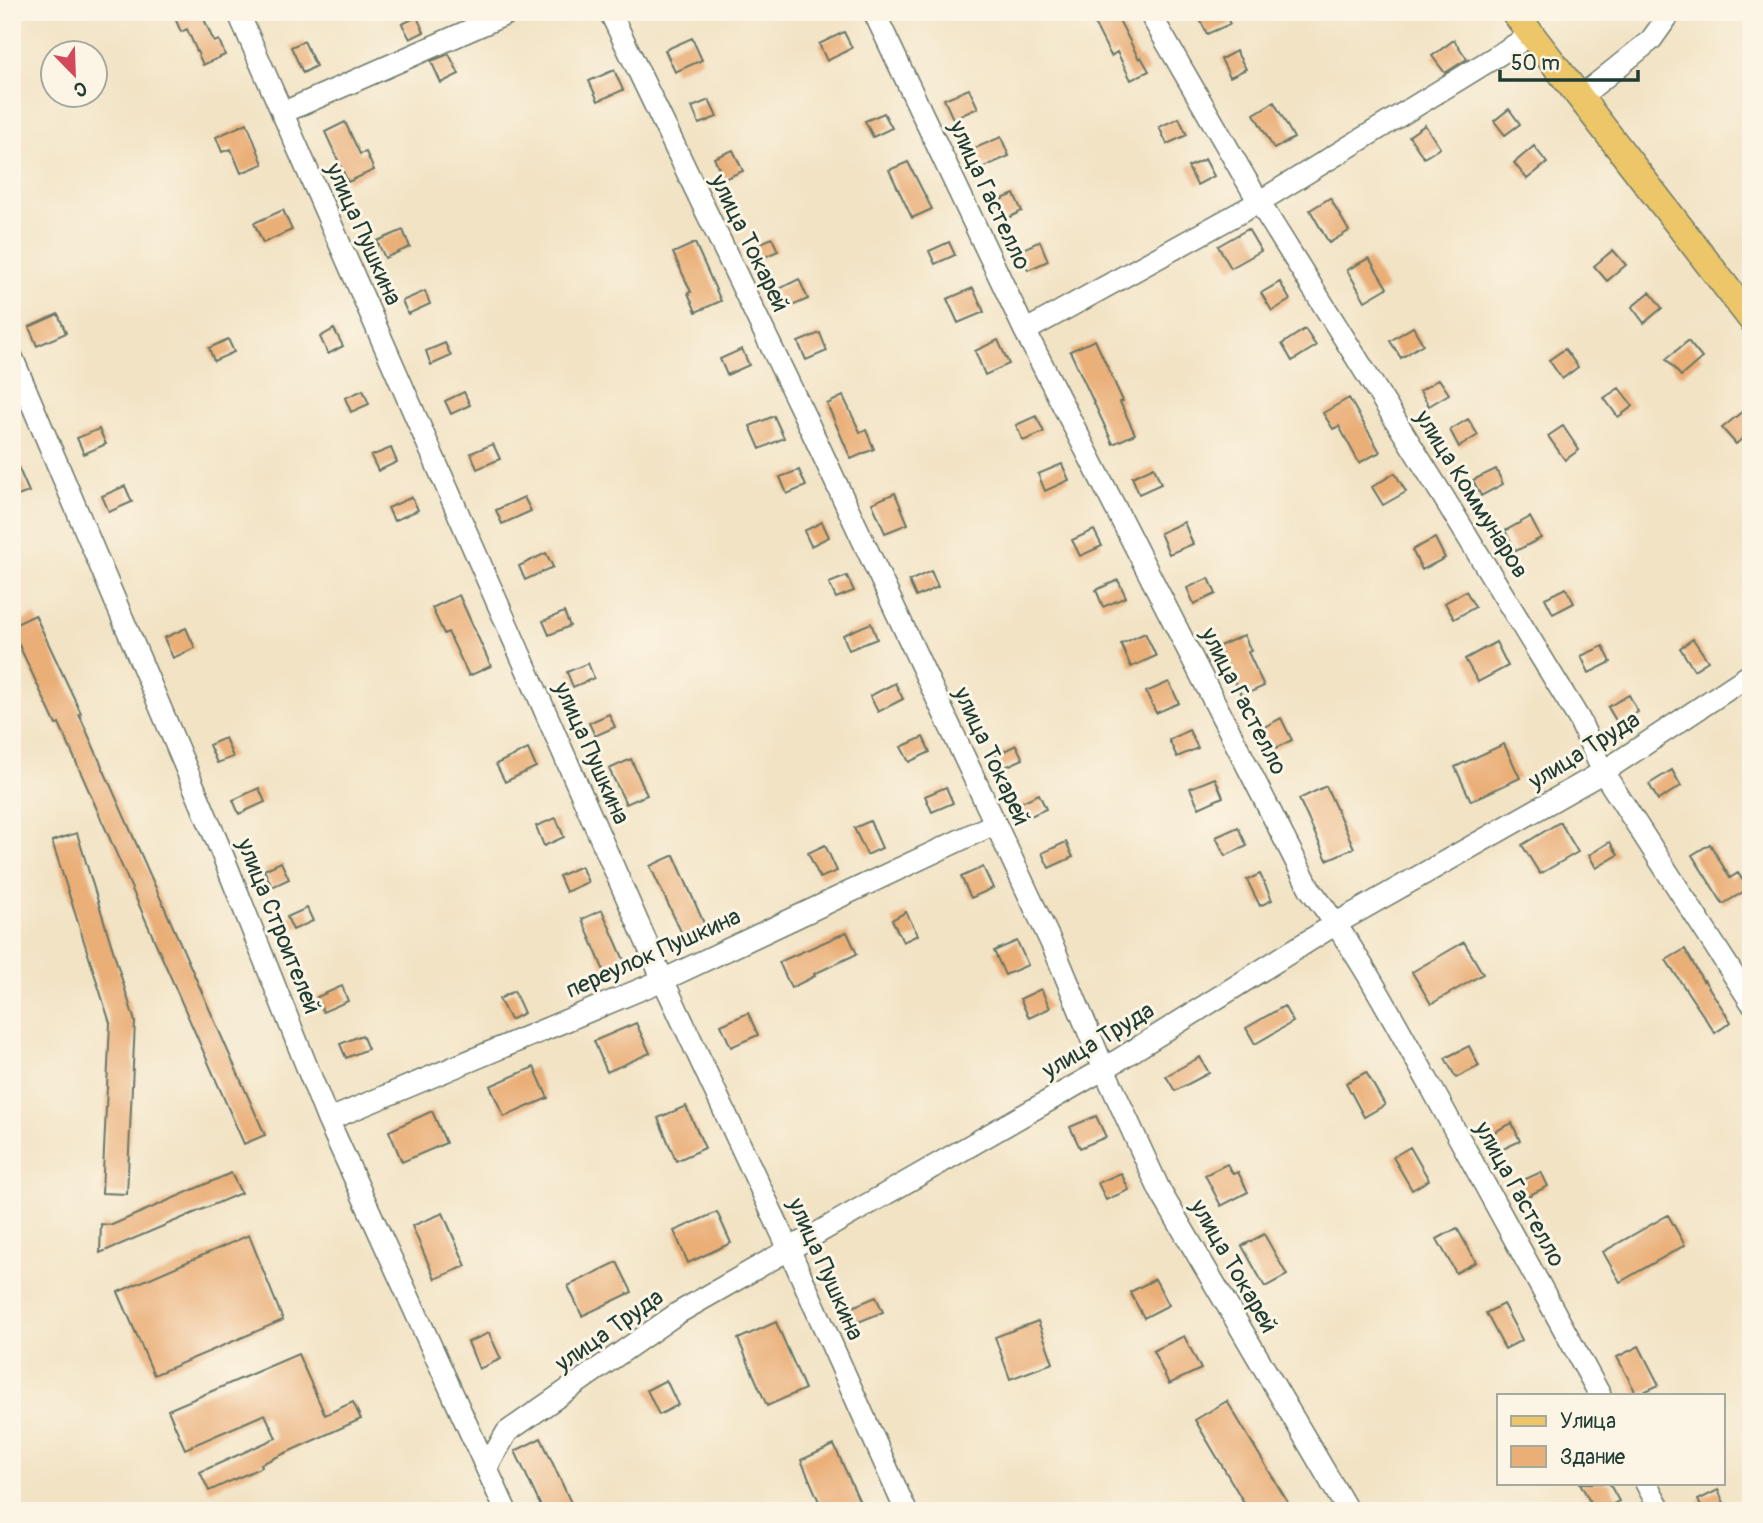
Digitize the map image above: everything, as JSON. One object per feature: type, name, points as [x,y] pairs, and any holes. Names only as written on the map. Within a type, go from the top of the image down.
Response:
[{"type":"main road","points":[[1514,12],[1579,98],[1746,302]]},
{"type":"street","name":"улица Пушкина","points":[[239,12],[663,980],[789,1249],[906,1511]]},
{"type":"street","points":[[282,113],[511,12]]},
{"type":"street","name":"улица Токарей","points":[[610,12],[807,421],[1055,951],[1104,1069],[1160,1191],[1348,1511]]},
{"type":"street","name":"улица Гастелло","points":[[874,12],[1025,331],[1310,889],[1337,923],[1498,1206],[1599,1394]]},
{"type":"street","name":"улица Коммунаров","points":[[1149,12],[1259,202],[1579,719],[1603,772],[1751,1002]]},
{"type":"street","points":[[1579,98],[1651,40],[1671,12]]},
{"type":"street","points":[[1025,331],[1259,202],[1531,35]]},
{"type":"street","name":"улица Строителей","points":[[12,357],[221,850],[328,1120],[506,1511]]},
{"type":"street","name":"улица Труда","points":[[487,1467],[507,1432],[678,1313],[1104,1069],[1337,923],[1603,772],[1751,674]]},
{"type":"street","name":"переулок Пушкина","points":[[328,1120],[663,980],[994,824]]},
{"type":"street","points":[[1647,1484],[1661,1511]]},
{"type":"building","points":[[182,12],[201,12],[214,42],[219,40],[225,55],[203,65],[187,29],[181,32],[174,16]]},
{"type":"building","points":[[1109,12],[1115,12],[1139,59],[1141,57],[1149,71],[1131,80],[1117,52],[1111,56],[1093,21]]},
{"type":"building","points":[[1207,12],[1224,12],[1230,24],[1207,34],[1198,16]]},
{"type":"building","points":[[417,17],[424,32],[410,39],[402,24]]},
{"type":"building","points":[[844,32],[852,48],[827,61],[819,44]]},
{"type":"building","points":[[692,38],[702,60],[675,72],[665,50]]},
{"type":"building","points":[[1454,40],[1467,59],[1445,73],[1432,56]]},
{"type":"building","points":[[304,41],[316,66],[303,73],[291,47]]},
{"type":"building","points":[[1236,51],[1246,69],[1230,77],[1221,59]]},
{"type":"building","points":[[449,54],[459,74],[441,83],[431,61]]},
{"type":"building","points":[[614,70],[623,90],[598,101],[589,81]]},
{"type":"building","points":[[969,89],[978,108],[953,119],[944,99]]},
{"type":"building","points":[[709,100],[717,117],[699,124],[692,107]]},
{"type":"building","points":[[1274,102],[1294,138],[1274,149],[1254,114]]},
{"type":"building","points":[[1509,109],[1520,124],[1505,135],[1494,121]]},
{"type":"building","points":[[884,113],[892,128],[873,137],[865,121]]},
{"type":"building","points":[[1179,118],[1187,135],[1167,144],[1159,127]]},
{"type":"building","points":[[345,122],[360,154],[366,152],[374,170],[348,182],[325,132]]},
{"type":"building","points":[[247,123],[263,164],[241,173],[231,149],[222,152],[216,137]]},
{"type":"building","points":[[1425,125],[1440,148],[1424,158],[1409,136]]},
{"type":"building","points":[[1001,137],[1009,156],[977,170],[968,151]]},
{"type":"building","points":[[1534,146],[1547,163],[1527,179],[1514,163]]},
{"type":"building","points":[[733,150],[743,171],[724,179],[714,158]]},
{"type":"building","points":[[1205,159],[1214,176],[1197,185],[1188,167]]},
{"type":"building","points":[[908,162],[932,209],[912,218],[889,170]]},
{"type":"building","points":[[1014,194],[1022,211],[1004,220],[995,202]]},
{"type":"building","points":[[1330,198],[1349,231],[1329,243],[1310,210]]},
{"type":"building","points":[[283,210],[292,230],[263,243],[254,223]]},
{"type":"building","points":[[1248,229],[1261,251],[1231,268],[1218,246]]},
{"type":"building","points":[[403,230],[410,247],[385,258],[377,241]]},
{"type":"building","points":[[772,238],[778,251],[760,259],[754,246]]},
{"type":"building","points":[[1040,241],[1048,261],[1028,270],[1019,251]]},
{"type":"building","points":[[949,242],[955,255],[935,264],[929,251]]},
{"type":"building","points":[[695,243],[721,301],[696,312],[688,293],[691,292],[673,253]]},
{"type":"building","points":[[1613,250],[1626,265],[1607,281],[1594,266]]},
{"type":"building","points":[[1369,258],[1387,288],[1365,301],[1347,270]]},
{"type":"building","points":[[799,279],[808,299],[783,310],[775,291]]},
{"type":"building","points":[[1280,282],[1290,300],[1272,311],[1261,293]]},
{"type":"building","points":[[973,288],[984,312],[958,323],[947,299]]},
{"type":"building","points":[[425,291],[430,304],[408,314],[402,301]]},
{"type":"building","points":[[1650,292],[1662,308],[1644,323],[1632,307]]},
{"type":"building","points":[[58,314],[66,333],[37,346],[29,327]]},
{"type":"building","points":[[1413,327],[1423,344],[1401,358],[1390,341]]},
{"type":"building","points":[[334,329],[343,346],[328,354],[320,337]]},
{"type":"building","points":[[1305,329],[1316,346],[1292,361],[1282,344]]},
{"type":"building","points":[[820,333],[827,351],[806,360],[798,342]]},
{"type":"building","points":[[228,339],[234,352],[214,361],[209,348]]},
{"type":"building","points":[[998,340],[1009,364],[985,375],[975,351]]},
{"type":"building","points":[[1095,340],[1135,434],[1113,444],[1070,351]]},
{"type":"building","points":[[1688,341],[1702,358],[1681,376],[1666,359]]},
{"type":"building","points":[[445,343],[451,356],[431,365],[426,351]]},
{"type":"building","points":[[742,349],[749,365],[727,375],[720,359]]},
{"type":"building","points":[[1565,349],[1578,367],[1562,379],[1549,360]]},
{"type":"building","points":[[1439,379],[1449,394],[1429,406],[1420,391]]},
{"type":"building","points":[[1619,388],[1633,406],[1618,417],[1604,398]]},
{"type":"building","points":[[363,390],[369,404],[351,412],[345,398]]},
{"type":"building","points":[[464,392],[470,405],[451,414],[445,401]]},
{"type":"building","points":[[843,396],[860,432],[866,430],[874,449],[851,459],[827,404]]},
{"type":"building","points":[[1349,398],[1380,452],[1359,463],[1339,426],[1333,429],[1323,413]]},
{"type":"building","points":[[1743,411],[1751,420],[1751,431],[1736,444],[1722,428]]},
{"type":"building","points":[[774,416],[784,438],[760,449],[750,426]]},
{"type":"building","points":[[1036,416],[1044,432],[1023,441],[1016,425]]},
{"type":"building","points":[[1468,419],[1478,435],[1459,447],[1450,430]]},
{"type":"building","points":[[1563,426],[1579,450],[1565,460],[1548,436]]},
{"type":"building","points":[[99,429],[106,444],[84,454],[77,438]]},
{"type":"building","points":[[493,444],[500,459],[477,469],[471,453]]},
{"type":"building","points":[[391,448],[397,462],[378,471],[371,456]]},
{"type":"building","points":[[12,453],[29,492],[12,498]]},
{"type":"building","points":[[1062,464],[1069,480],[1045,491],[1038,474]]},
{"type":"building","points":[[1154,467],[1161,484],[1139,494],[1132,477]]},
{"type":"building","points":[[1496,469],[1503,484],[1481,496],[1473,480]]},
{"type":"building","points":[[799,470],[806,486],[787,494],[780,477]]},
{"type":"building","points":[[1395,473],[1406,492],[1383,505],[1372,487]]},
{"type":"building","points":[[125,486],[132,502],[109,512],[102,496]]},
{"type":"building","points":[[895,493],[908,524],[885,533],[872,503]]},
{"type":"building","points":[[412,497],[418,510],[394,521],[388,508]]},
{"type":"building","points":[[524,497],[531,511],[502,524],[496,510]]},
{"type":"building","points":[[1530,517],[1541,538],[1516,551],[1505,531]]},
{"type":"building","points":[[822,522],[829,537],[811,546],[804,531]]},
{"type":"building","points":[[1184,522],[1193,544],[1169,554],[1160,533]]},
{"type":"building","points":[[1094,530],[1102,546],[1080,556],[1072,540]]},
{"type":"building","points":[[1435,538],[1445,558],[1422,570],[1412,550]]},
{"type":"building","points":[[546,553],[553,567],[525,580],[519,566]]},
{"type":"building","points":[[931,571],[938,587],[916,597],[909,581]]},
{"type":"building","points":[[847,576],[854,591],[836,598],[829,583]]},
{"type":"building","points":[[1209,578],[1216,594],[1194,604],[1187,588]]},
{"type":"building","points":[[1118,580],[1126,597],[1103,607],[1096,590]]},
{"type":"building","points":[[1566,588],[1574,603],[1553,614],[1545,598]]},
{"type":"building","points":[[1466,591],[1475,607],[1454,619],[1445,603]]},
{"type":"building","points":[[459,595],[491,666],[469,676],[448,632],[444,634],[432,608]]},
{"type":"building","points":[[564,612],[570,626],[549,635],[543,621]]},
{"type":"building","points":[[35,615],[81,713],[79,714],[265,1135],[244,1144],[59,723],[56,725],[12,630],[12,626]]},
{"type":"building","points":[[871,623],[877,639],[849,650],[843,635]]},
{"type":"building","points":[[186,628],[195,648],[173,658],[164,638]]},
{"type":"building","points":[[1145,633],[1156,656],[1131,667],[1121,644]]},
{"type":"building","points":[[1244,635],[1251,651],[1248,652],[1264,686],[1242,696],[1217,647]]},
{"type":"building","points":[[1693,639],[1708,661],[1694,670],[1680,648]]},
{"type":"building","points":[[1496,642],[1508,666],[1478,682],[1465,659]]},
{"type":"building","points":[[1603,646],[1611,662],[1589,673],[1581,656]]},
{"type":"building","points":[[588,663],[594,678],[573,687],[567,672]]},
{"type":"building","points":[[1169,682],[1179,703],[1156,713],[1146,692]]},
{"type":"building","points":[[895,683],[903,699],[878,712],[870,696]]},
{"type":"building","points":[[1629,695],[1638,712],[1618,724],[1608,707]]},
{"type":"building","points":[[609,714],[615,727],[595,736],[589,723]]},
{"type":"building","points":[[1281,718],[1292,740],[1270,751],[1259,730]]},
{"type":"building","points":[[1189,730],[1198,748],[1177,757],[1169,740]]},
{"type":"building","points":[[923,737],[930,752],[909,762],[901,747]]},
{"type":"building","points":[[225,738],[233,757],[217,763],[209,745]]},
{"type":"building","points":[[1504,744],[1520,778],[1471,801],[1455,767]]},
{"type":"building","points":[[1016,745],[1023,759],[1001,769],[994,756]]},
{"type":"building","points":[[528,749],[536,767],[505,782],[496,764]]},
{"type":"building","points":[[631,759],[647,795],[626,804],[609,769]]},
{"type":"building","points":[[1672,770],[1681,786],[1658,800],[1649,784]]},
{"type":"building","points":[[1215,778],[1223,797],[1199,808],[1190,788]]},
{"type":"building","points":[[1326,786],[1354,848],[1327,860],[1299,799]]},
{"type":"building","points":[[946,787],[953,803],[932,812],[925,796]]},
{"type":"building","points":[[259,788],[265,802],[239,814],[233,800]]},
{"type":"building","points":[[1039,794],[1046,809],[1024,819],[1017,804]]},
{"type":"building","points":[[556,818],[564,837],[544,846],[536,826]]},
{"type":"building","points":[[870,821],[882,848],[867,855],[854,828]]},
{"type":"building","points":[[1560,822],[1578,852],[1540,874],[1522,845]]},
{"type":"building","points":[[1238,827],[1247,846],[1225,856],[1216,837]]},
{"type":"building","points":[[77,833],[135,1022],[127,1194],[102,1193],[110,1023],[52,841]]},
{"type":"building","points":[[1066,842],[1073,857],[1049,868],[1042,853]]},
{"type":"building","points":[[1610,842],[1618,855],[1596,868],[1589,855]]},
{"type":"building","points":[[1710,844],[1730,878],[1738,873],[1748,889],[1723,904],[1692,855]]},
{"type":"building","points":[[825,845],[837,871],[820,878],[808,853]]},
{"type":"building","points":[[674,855],[706,928],[684,938],[650,866]]},
{"type":"building","points":[[281,862],[289,879],[272,887],[264,870]]},
{"type":"building","points":[[581,866],[588,882],[566,892],[559,876]]},
{"type":"building","points":[[983,867],[993,888],[971,898],[961,877]]},
{"type":"building","points":[[1260,874],[1272,900],[1260,906],[1247,880]]},
{"type":"building","points":[[307,908],[313,921],[293,930],[287,917]]},
{"type":"building","points":[[602,910],[627,967],[606,976],[582,919]]},
{"type":"building","points":[[906,912],[918,935],[903,942],[892,920]]},
{"type":"building","points":[[847,932],[857,954],[791,988],[779,962]]},
{"type":"building","points":[[1017,941],[1028,965],[1005,975],[994,951]]},
{"type":"building","points":[[1464,942],[1483,974],[1431,1004],[1412,972]]},
{"type":"building","points":[[1685,949],[1731,1022],[1715,1033],[1666,960]]},
{"type":"building","points":[[342,986],[348,1001],[323,1012],[317,997]]},
{"type":"building","points":[[1041,989],[1050,1008],[1029,1018],[1020,999]]},
{"type":"building","points":[[514,991],[524,1013],[510,1020],[499,999]]},
{"type":"building","points":[[1284,1006],[1293,1022],[1255,1044],[1246,1028]]},
{"type":"building","points":[[748,1013],[758,1035],[731,1047],[721,1025]]},
{"type":"building","points":[[636,1023],[650,1053],[607,1072],[594,1041]]},
{"type":"building","points":[[362,1035],[368,1049],[346,1058],[340,1044]]},
{"type":"building","points":[[1469,1046],[1479,1066],[1456,1078],[1445,1058]]},
{"type":"building","points":[[1200,1057],[1209,1073],[1175,1091],[1166,1076]]},
{"type":"building","points":[[534,1067],[548,1098],[504,1117],[490,1086]]},
{"type":"building","points":[[1366,1072],[1385,1105],[1364,1117],[1346,1083]]},
{"type":"building","points":[[686,1106],[705,1148],[676,1161],[658,1118]]},
{"type":"building","points":[[432,1111],[446,1143],[402,1162],[389,1131]]},
{"type":"building","points":[[1096,1116],[1106,1137],[1080,1148],[1070,1127]]},
{"type":"building","points":[[1512,1123],[1520,1141],[1501,1150],[1492,1133]]},
{"type":"building","points":[[1410,1147],[1429,1180],[1412,1190],[1393,1157]]},
{"type":"building","points":[[1227,1164],[1233,1174],[1238,1172],[1248,1192],[1221,1206],[1205,1175]]},
{"type":"building","points":[[1541,1172],[1548,1186],[1526,1197],[1519,1182]]},
{"type":"building","points":[[231,1173],[241,1193],[100,1253],[101,1224],[112,1225]]},
{"type":"building","points":[[1121,1173],[1129,1190],[1106,1200],[1098,1183]]},
{"type":"building","points":[[717,1212],[731,1243],[688,1263],[674,1231]]},
{"type":"building","points":[[443,1213],[466,1266],[435,1279],[412,1226]]},
{"type":"building","points":[[1668,1215],[1685,1245],[1620,1282],[1603,1252]]},
{"type":"building","points":[[1457,1228],[1476,1262],[1456,1273],[1437,1239]]},
{"type":"building","points":[[1264,1234],[1287,1275],[1265,1287],[1242,1246]]},
{"type":"building","points":[[249,1235],[283,1320],[154,1375],[118,1292]]},
{"type":"building","points":[[617,1262],[632,1292],[582,1316],[568,1286]]},
{"type":"building","points":[[1155,1279],[1169,1305],[1144,1318],[1130,1292]]},
{"type":"building","points":[[876,1297],[883,1312],[851,1325],[845,1310]]},
{"type":"building","points":[[1503,1304],[1522,1340],[1505,1349],[1486,1313]]},
{"type":"building","points":[[1038,1321],[1053,1363],[1010,1379],[995,1337]]},
{"type":"building","points":[[776,1322],[805,1389],[767,1406],[738,1339]]},
{"type":"building","points":[[489,1333],[501,1359],[479,1369],[468,1342]]},
{"type":"building","points":[[1184,1336],[1201,1369],[1169,1384],[1153,1351]]},
{"type":"building","points":[[1639,1346],[1659,1385],[1636,1394],[1617,1357]]},
{"type":"building","points":[[298,1354],[325,1415],[353,1402],[361,1419],[261,1464],[262,1467],[209,1491],[200,1472],[276,1438],[265,1414],[185,1449],[168,1410]]},
{"type":"building","points":[[666,1380],[678,1405],[659,1415],[647,1390]]},
{"type":"building","points":[[1227,1401],[1293,1511],[1249,1511],[1195,1420]]},
{"type":"building","points":[[541,1438],[572,1505],[559,1511],[543,1511],[515,1451]]},
{"type":"building","points":[[834,1445],[864,1511],[823,1511],[801,1460]]},
{"type":"building","points":[[1581,1484],[1610,1484],[1619,1501],[1595,1511]]},
{"type":"building","points":[[1718,1490],[1725,1505],[1715,1511],[1703,1511],[1698,1500]]}]
